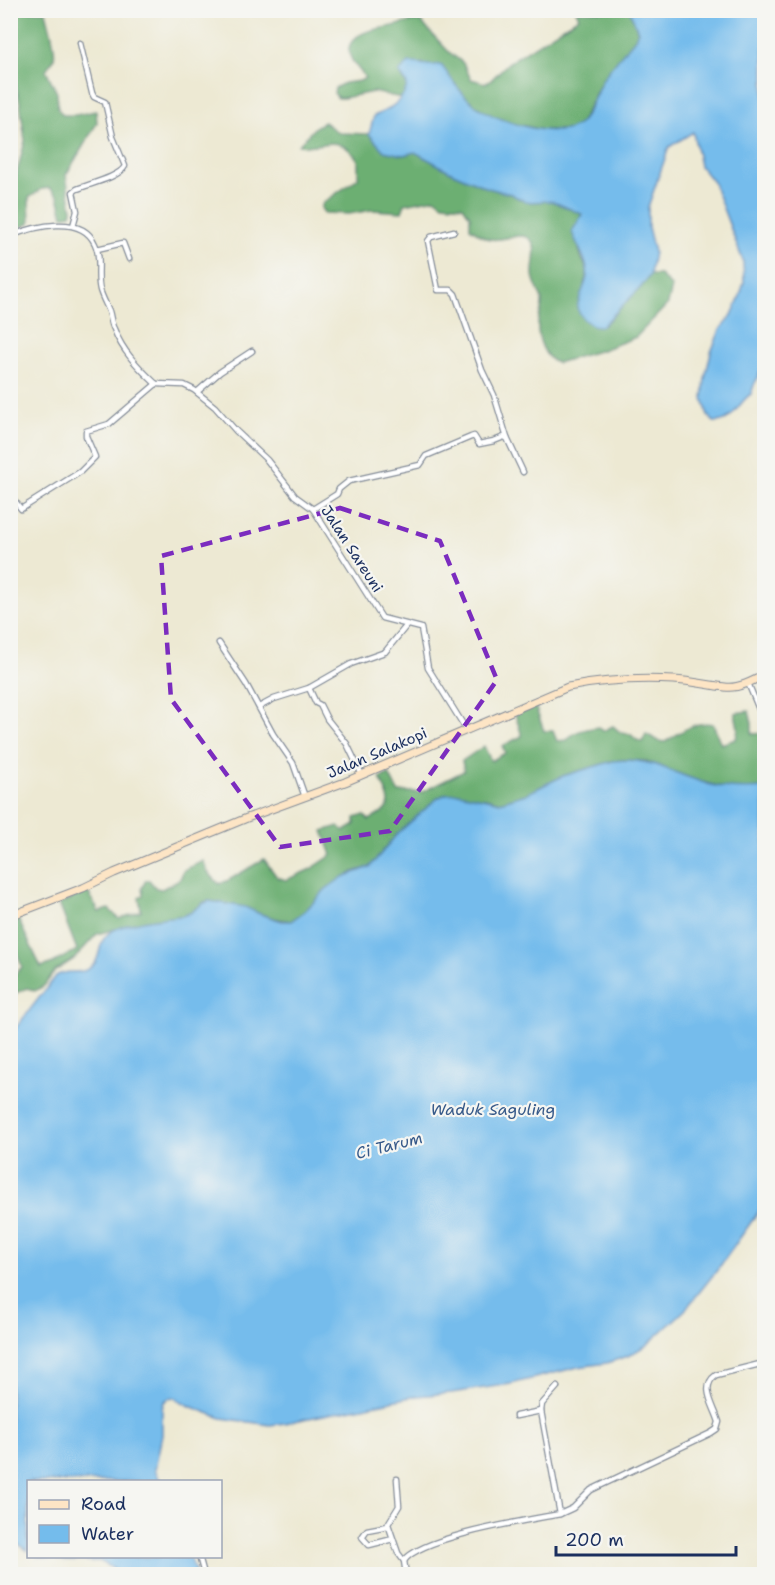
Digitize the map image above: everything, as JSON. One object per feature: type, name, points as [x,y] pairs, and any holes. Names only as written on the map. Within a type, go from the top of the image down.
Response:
[{"type":"street","points":[[73,226],[77,211],[74,192],[76,189],[114,175],[125,168],[113,137],[105,102],[94,97],[92,93],[80,43]]},
{"type":"street","points":[[10,236],[33,228],[73,226],[87,233],[97,249],[100,290],[114,330],[134,362],[156,384],[109,424],[85,432],[95,457],[80,472],[21,509],[15,501],[10,500]]},
{"type":"street","points":[[454,231],[431,237],[428,241],[438,290],[454,291],[482,370],[494,395],[507,438],[523,472]]},
{"type":"street","points":[[97,249],[123,243],[129,259]]},
{"type":"street","points":[[197,392],[220,372],[252,351]]},
{"type":"street","name":"Jalan Sareuni","points":[[156,384],[184,385],[197,392],[214,407],[267,460],[295,496],[314,509],[382,618],[421,628],[428,668],[466,729]]},
{"type":"street","points":[[314,509],[337,494],[339,489],[349,481],[420,465],[426,456],[474,436],[479,444],[507,438]]},
{"type":"street","points":[[259,707],[274,699],[309,688],[351,664],[385,652],[407,625]]},
{"type":"street","points":[[219,643],[273,734],[293,763],[305,797]]},
{"type":"street","name":"Jalan Salakopi","points":[[10,916],[84,888],[114,873],[256,815],[362,775],[568,687],[595,681],[636,679],[676,680],[726,687],[765,675]]},
{"type":"street","points":[[748,682],[763,719]]},
{"type":"street","points":[[309,688],[316,703],[320,705],[327,719],[347,744],[362,775]]},
{"type":"street","points":[[404,1561],[411,1553],[465,1533],[560,1514],[571,1509],[591,1490],[715,1431],[719,1422],[708,1392],[712,1378],[765,1363]]},
{"type":"street","points":[[557,1387],[543,1402],[541,1411],[560,1514]]},
{"type":"street","points":[[516,1416],[541,1411]]},
{"type":"street","points":[[397,1479],[399,1506],[388,1526],[398,1553],[404,1561],[406,1575]]},
{"type":"street","points":[[388,1526],[367,1530],[362,1537],[369,1545],[393,1539]]},
{"type":"street","points":[[199,1558],[204,1575]]},
{"type":"highlighted area","points":[[340,508],[440,541],[497,680],[390,831],[280,847],[171,699],[161,556]]},
{"type":"green space","points":[[11,11],[46,11],[55,54],[46,70],[57,93],[58,109],[63,115],[96,111],[97,123],[66,175],[71,214],[63,216],[58,196],[50,188],[42,189],[29,198],[30,223],[17,229],[11,243],[11,195],[25,141],[20,103],[11,65]]},
{"type":"green space","points":[[576,11],[630,11],[638,32],[603,79],[580,124],[569,130],[543,130],[511,123],[487,114],[463,95],[454,83],[422,63],[399,72],[407,85],[406,92],[401,98],[373,92],[338,98],[334,93],[335,88],[344,83],[365,78],[352,61],[349,49],[355,38],[366,32],[410,22],[421,22],[449,52],[463,63],[471,79],[485,83],[508,63],[579,17]]},
{"type":"green space","points":[[324,122],[339,133],[369,134],[384,151],[403,155],[415,152],[453,173],[488,188],[511,194],[526,202],[552,201],[582,214],[579,244],[587,270],[584,284],[603,326],[650,275],[660,275],[672,287],[668,304],[636,337],[557,363],[552,361],[542,347],[539,335],[538,321],[542,301],[534,278],[535,251],[530,239],[521,236],[495,240],[485,237],[470,228],[470,216],[463,206],[443,204],[435,198],[405,204],[402,212],[372,210],[349,214],[324,213],[321,208],[323,203],[358,178],[358,160],[351,151],[337,144],[299,145],[315,127]]},
{"type":"green space","points":[[535,706],[544,731],[553,731],[557,741],[567,740],[582,730],[599,727],[603,731],[613,726],[621,733],[630,734],[642,742],[646,734],[665,742],[688,728],[706,723],[713,724],[721,744],[736,739],[738,728],[735,713],[749,711],[752,734],[763,733],[764,738],[764,788],[746,790],[726,788],[698,781],[646,761],[625,760],[613,761],[563,776],[526,794],[500,802],[486,798],[446,794],[438,798],[397,834],[370,867],[353,872],[326,889],[306,910],[291,921],[273,918],[233,905],[204,902],[190,913],[181,916],[139,923],[97,934],[74,959],[55,971],[44,986],[35,991],[27,988],[11,995],[11,978],[22,967],[11,934],[11,920],[17,917],[41,967],[77,950],[59,904],[88,892],[99,912],[109,909],[119,919],[141,911],[139,898],[143,895],[142,888],[146,880],[149,880],[156,888],[162,889],[180,879],[184,870],[203,861],[208,872],[219,884],[264,859],[277,877],[286,880],[311,869],[332,855],[323,831],[338,826],[345,831],[355,825],[355,818],[364,815],[369,820],[387,808],[389,804],[387,793],[380,778],[389,774],[398,792],[422,792],[464,771],[462,761],[484,746],[491,761],[505,753],[502,746],[522,736],[515,714]]},
{"type":"water","points":[[630,11],[764,11],[764,364],[751,394],[731,416],[721,421],[714,422],[708,416],[703,398],[705,378],[711,352],[720,330],[732,315],[740,296],[744,282],[743,261],[713,182],[700,166],[693,132],[669,147],[648,207],[648,227],[654,252],[650,275],[602,326],[586,322],[577,308],[587,272],[585,261],[572,232],[582,214],[552,201],[526,202],[511,194],[488,188],[453,173],[415,152],[403,155],[384,151],[369,134],[374,116],[390,108],[406,90],[407,84],[399,72],[409,63],[442,66],[470,101],[496,117],[542,130],[570,129],[582,121],[603,79],[635,39],[638,31]]},
{"type":"water","name":"Waduk Saguling","points":[[625,760],[654,764],[721,787],[764,788],[764,1204],[718,1269],[685,1310],[647,1345],[628,1356],[607,1363],[578,1367],[511,1384],[416,1396],[270,1425],[221,1418],[175,1398],[169,1398],[164,1402],[162,1409],[162,1435],[155,1469],[160,1480],[27,1480],[27,1550],[10,1538],[11,1034],[56,976],[84,971],[92,966],[105,937],[119,928],[129,924],[182,916],[209,901],[245,907],[282,921],[291,921],[306,910],[326,889],[343,877],[370,867],[397,834],[438,798],[446,794],[459,793],[500,802],[526,794],[563,776],[613,761]]},
{"type":"water","points":[[44,1558],[190,1558],[196,1574],[123,1574],[100,1561],[66,1561]]},
{"type":"water label","name":"Ci Tarum","points":[[389,1145]]}]
